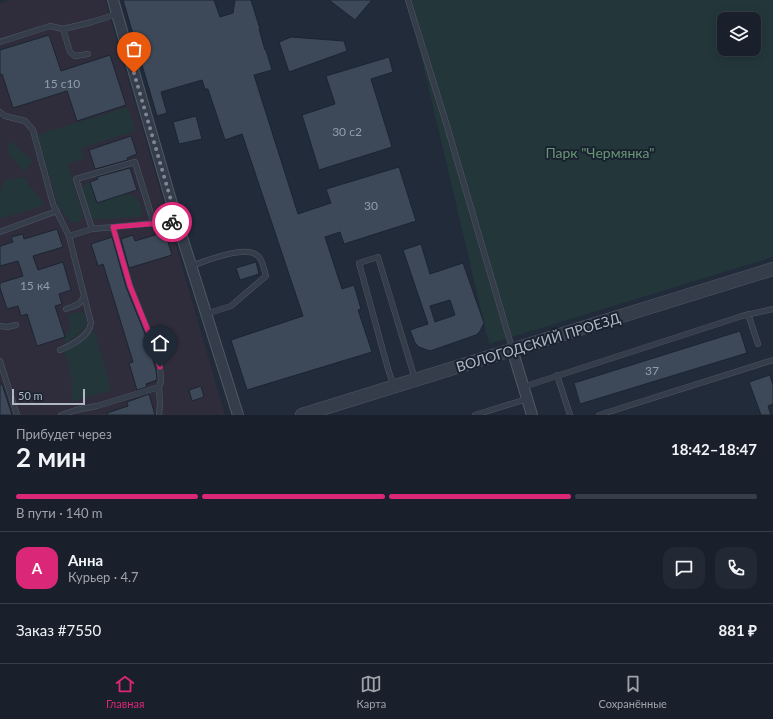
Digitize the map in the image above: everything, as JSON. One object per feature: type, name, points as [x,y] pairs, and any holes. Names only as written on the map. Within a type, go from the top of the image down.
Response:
[{"type":"street","points":[[113,0],[177,221],[238,415]]},
{"type":"street","name":"ВОЛОГОДСКИЙ ПРОЕЗД","points":[[302,415],[773,269]]},
{"type":"street","points":[[512,349],[532,415]]},
{"type":"lane","points":[[408,0],[512,349]]},
{"type":"lane","points":[[0,42],[50,26],[63,29],[117,14]]},
{"type":"lane","points":[[63,29],[70,52],[74,56],[88,54]]},
{"type":"lane","points":[[0,112],[5,116],[25,121],[33,130],[53,204],[69,236],[91,323],[85,334],[75,342],[60,350]]},
{"type":"lane","points":[[92,229],[76,179],[135,162],[154,224]]},
{"type":"lane","points":[[0,232],[57,212]]},
{"type":"lane","points":[[69,236],[92,229],[177,221]]},
{"type":"lane","points":[[113,227],[130,286],[153,343],[160,367],[161,381],[159,387],[159,415]]},
{"type":"lane","points":[[191,266],[225,255],[248,251],[253,252],[260,257],[266,276],[231,306],[206,314]]},
{"type":"lane","points":[[394,386],[388,370],[359,263],[378,257],[415,380]]},
{"type":"lane","points":[[66,309],[78,305],[84,296]]},
{"type":"lane","points":[[78,305],[87,308]]},
{"type":"lane","points":[[524,387],[748,314],[773,309]]},
{"type":"lane","points":[[748,314],[758,344]]},
{"type":"lane","points":[[0,326],[7,327],[16,324]]},
{"type":"lane","points":[[599,415],[773,360]]},
{"type":"lane","points":[[0,361],[17,415]]},
{"type":"lane","points":[[558,375],[570,415]]},
{"type":"lane","points":[[61,415],[76,410],[97,406],[159,387]]},
{"type":"lane","points":[[475,415],[527,399]]},
{"type":"shaded area","points":[[12,0],[105,0],[225,415],[0,415],[0,3]]},
{"type":"green space","name":"Парк \"Чермянка\"","points":[[408,0],[773,0],[773,257],[489,344]]},
{"type":"green space","points":[[128,107],[136,131],[81,148],[84,159],[68,164],[83,216],[79,222],[72,223],[59,207],[37,135]]},
{"type":"green space","points":[[10,141],[32,160],[32,163],[24,171],[8,152],[8,143]]},
{"type":"green space","points":[[23,177],[45,205],[0,219],[0,192],[4,180]]},
{"type":"green space","points":[[90,182],[97,203],[119,196],[133,196],[138,199],[141,205],[142,215],[139,217],[94,219],[91,217],[82,190],[86,183]]},
{"type":"green space","points":[[79,312],[84,313],[86,325],[77,336],[66,343],[64,338],[71,327],[68,315]]},
{"type":"green space","points":[[92,330],[95,333],[111,390],[72,402],[71,371],[64,351],[87,337]]},
{"type":"building","points":[[123,0],[214,0],[220,17],[233,13],[235,0],[251,0],[272,70],[254,75],[298,214],[331,203],[326,189],[399,167],[416,221],[344,244],[340,232],[325,237],[342,289],[354,285],[361,309],[358,310],[372,352],[247,390],[231,340],[303,316],[242,134],[225,140],[208,89],[205,89],[202,80],[161,92],[167,113],[157,116]]},
{"type":"building","points":[[329,0],[372,0],[355,20]]},
{"type":"building","points":[[49,35],[61,71],[110,55],[126,105],[77,121],[67,91],[13,108],[2,74],[0,75],[0,50]]},
{"type":"building","points":[[291,37],[344,41],[347,51],[289,72],[279,42]]},
{"type":"building","points":[[389,57],[393,72],[371,79],[392,147],[319,170],[302,115],[335,104],[326,76]]},
{"type":"building","points":[[196,116],[202,139],[179,144],[173,122]]},
{"type":"building","points":[[131,136],[137,154],[127,158],[128,160],[95,169],[89,150]]},
{"type":"building","points":[[130,168],[137,190],[97,203],[90,182],[98,179],[97,177]]},
{"type":"building","points":[[57,229],[63,247],[33,256],[38,270],[63,262],[71,290],[59,294],[62,304],[55,306],[65,337],[37,346],[27,314],[21,316],[18,306],[7,309],[0,288],[0,283],[23,276],[18,261],[0,266],[0,246],[13,242],[11,237],[23,234],[24,239]]},
{"type":"building","points":[[165,232],[172,255],[129,268],[121,239],[133,235],[135,241]]},
{"type":"building","points":[[112,237],[126,287],[145,334],[156,370],[157,380],[146,384],[147,387],[137,390],[129,363],[133,362],[103,264],[98,266],[91,244]]},
{"type":"building","points":[[421,244],[430,274],[463,263],[484,323],[476,335],[430,351],[419,347],[415,343],[410,330],[428,324],[403,250]],"holes":[[[450,300],[455,315],[435,322],[430,306]]]},
{"type":"building","points":[[256,262],[259,274],[240,280],[236,268]]},
{"type":"building","points":[[740,331],[747,353],[580,404],[574,383]]},
{"type":"building","points":[[770,375],[773,385],[773,404],[768,406],[771,415],[761,415],[749,382]]},
{"type":"building","points":[[0,384],[2,384],[12,415],[0,415]]},
{"type":"building","points":[[201,386],[204,397],[192,401],[189,390]]},
{"type":"building","points":[[149,394],[155,415],[107,415],[107,413],[128,406],[127,402]]},
{"type":"way so far","points":[[134,73],[177,221],[172,222]]},
{"type":"route","points":[[160,367],[153,343],[130,286],[113,227],[172,222]]}]
